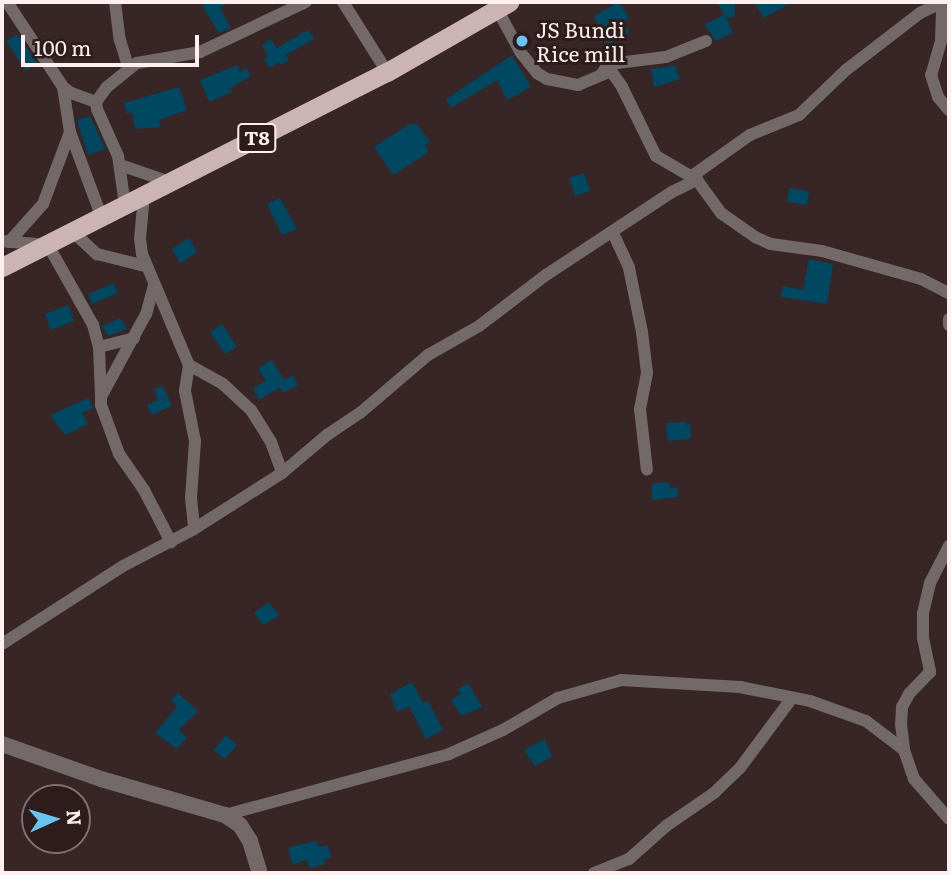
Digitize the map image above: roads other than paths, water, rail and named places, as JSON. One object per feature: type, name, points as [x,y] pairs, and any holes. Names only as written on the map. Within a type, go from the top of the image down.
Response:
[{"type":"highway","name":"T8","points":[[2,267],[387,72],[503,5]]},
{"type":"street","points":[[8,2],[62,87],[70,132],[102,218]]},
{"type":"street","points":[[115,2],[120,40],[128,67]]},
{"type":"street","points":[[125,205],[120,165],[98,118],[96,102],[128,67],[156,58],[200,52],[306,2]]},
{"type":"street","points":[[343,2],[387,72]]},
{"type":"street","points":[[945,2],[941,41],[931,75],[939,97],[949,110]]},
{"type":"street","points":[[2,644],[122,566],[172,542],[282,473],[327,435],[360,413],[428,355],[479,326],[546,275],[694,178],[750,135],[799,115],[846,70],[920,13],[945,2]]},
{"type":"street","points":[[503,5],[521,52],[537,73],[547,79],[578,85],[603,72],[611,71],[622,87],[656,156],[694,178],[721,213],[755,237],[771,244],[822,251],[921,279],[949,293]]},
{"type":"street","points":[[603,72],[607,66],[666,57],[706,41]]},
{"type":"street","points":[[62,87],[96,102]]},
{"type":"street","points":[[5,242],[43,204],[70,132]]},
{"type":"street","points":[[120,165],[171,182]]},
{"type":"street","points":[[144,196],[139,238],[145,266],[189,365],[185,391],[195,441],[191,498],[194,529]]},
{"type":"street","points":[[73,232],[97,254],[145,266]]},
{"type":"street","points":[[613,233],[629,268],[642,332],[647,373],[640,409],[647,470]]},
{"type":"street","points":[[5,242],[48,245],[93,325],[99,347],[103,416],[119,454],[144,490],[172,542]]},
{"type":"street","points":[[101,397],[146,314],[154,285]]},
{"type":"street","points":[[99,347],[134,338]]},
{"type":"street","points":[[189,365],[223,384],[251,410],[271,442],[282,473]]},
{"type":"street","points":[[949,546],[930,583],[924,606],[923,638],[930,672],[909,694],[902,707],[904,750],[914,779],[949,819]]},
{"type":"street","points":[[225,815],[449,754],[503,730],[558,698],[607,682],[633,679],[740,687],[792,698],[866,721],[904,750]]},
{"type":"street","points":[[594,873],[629,859],[666,826],[714,793],[740,768],[792,698]]},
{"type":"street","points":[[2,744],[101,779],[225,815],[240,825],[245,833],[260,873]]},
{"type":"place","name":"JS Bundi Rice mill","points":[[522,41]]}]
